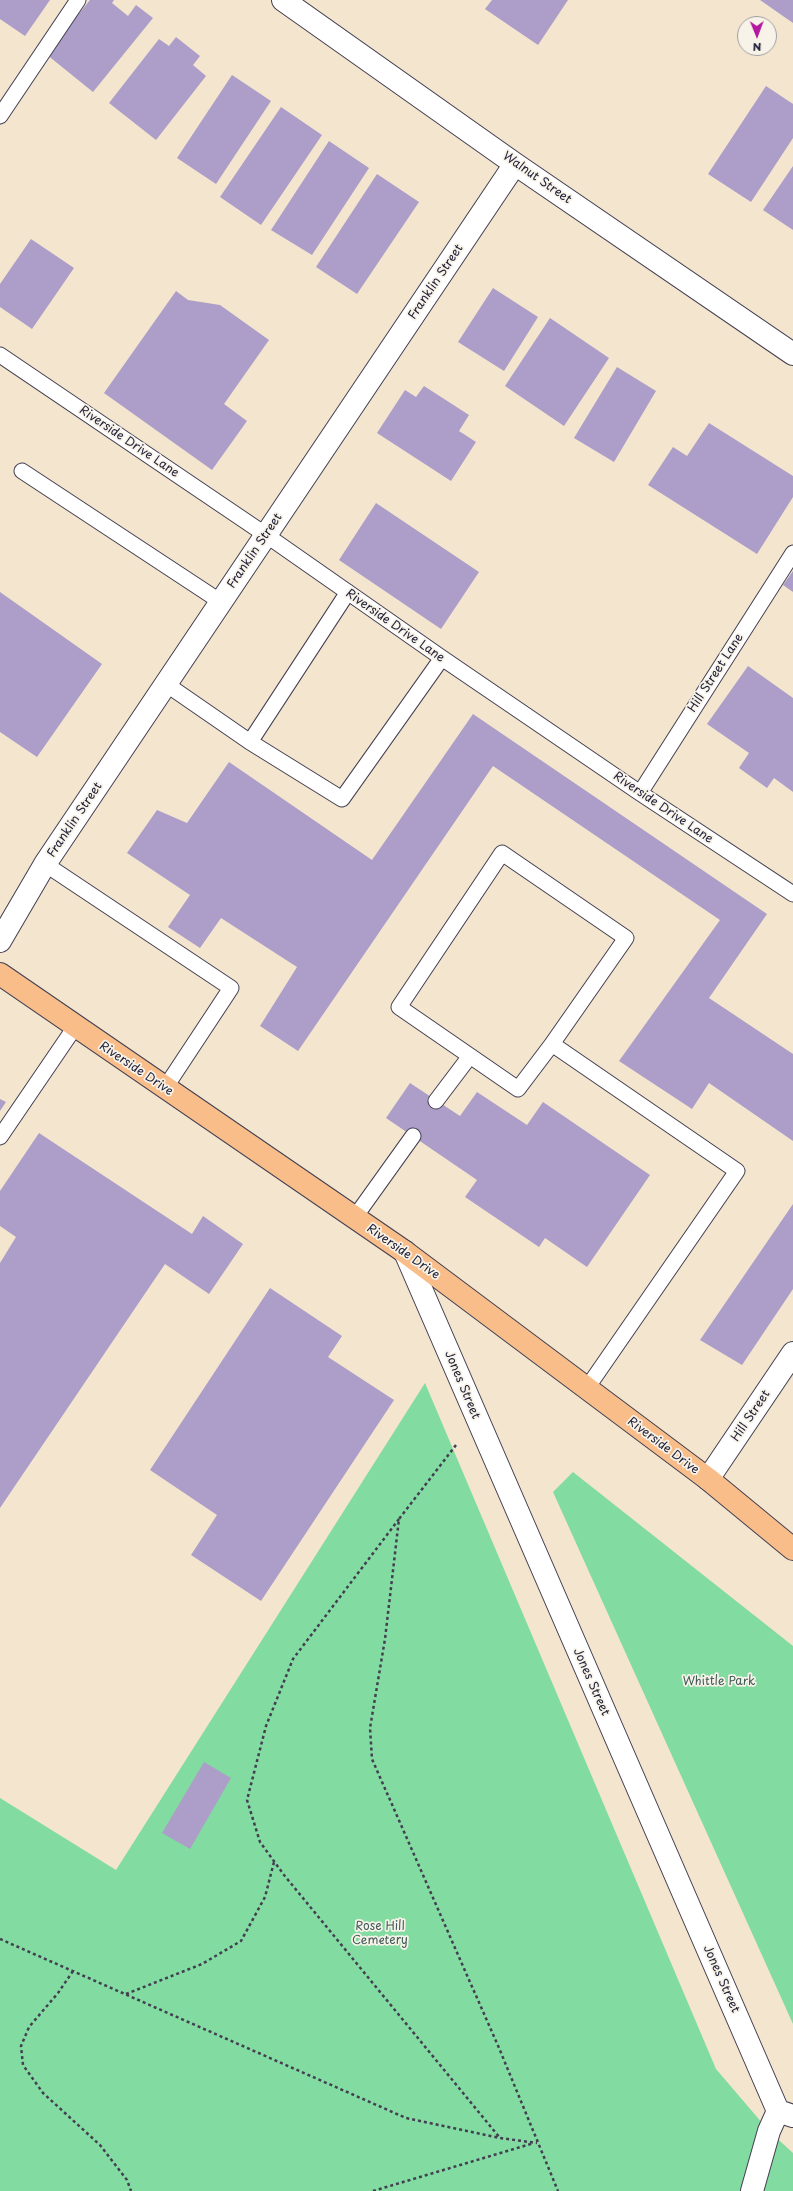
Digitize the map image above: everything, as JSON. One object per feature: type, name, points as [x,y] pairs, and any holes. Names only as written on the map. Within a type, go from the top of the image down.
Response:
[{"type":"main road","name":"Riverside Drive","points":[[0,974],[75,1027],[405,1252],[708,1479],[793,1549]]},
{"type":"street","name":"Walnut Street","points":[[283,0],[515,164],[793,354]]},
{"type":"street","name":"Franklin Street","points":[[0,940],[45,864],[515,164]]},
{"type":"street","name":"Jones Street","points":[[405,1252],[476,1419],[786,2114],[769,2131],[752,2191]]},
{"type":"street","name":"Hill Street","points":[[708,1479],[793,1353]]},
{"type":"lane","points":[[0,116],[78,0]]},
{"type":"lane","name":"Riverside Drive Lane","points":[[0,355],[266,535],[442,658],[640,793],[793,894]]},
{"type":"lane","points":[[22,471],[221,602]]},
{"type":"lane","name":"Hill Street Lane","points":[[640,793],[793,553]]},
{"type":"lane","points":[[250,742],[348,592]]},
{"type":"lane","points":[[166,684],[250,742],[342,799],[442,658]]},
{"type":"lane","points":[[502,853],[626,938],[552,1044],[518,1089],[400,1007],[502,853]]},
{"type":"lane","points":[[45,864],[231,988],[165,1088]]},
{"type":"lane","points":[[0,1136],[75,1027]]},
{"type":"lane","points":[[552,1044],[737,1171],[587,1388]]},
{"type":"lane","points":[[436,1101],[470,1056]]},
{"type":"lane","points":[[355,1217],[413,1136]]},
{"type":"path","points":[[476,1419],[293,1659],[266,1726],[247,1800],[260,1842],[274,1862],[500,2138]]},
{"type":"path","points":[[399,1519],[386,1639],[370,1728],[372,1759],[499,2048],[558,2191]]},
{"type":"path","points":[[125,1994],[202,1964],[241,1942],[265,1898],[274,1862]]},
{"type":"path","points":[[0,1939],[406,2118],[500,2138],[537,2143]]},
{"type":"path","points":[[73,1971],[58,1993],[30,2028],[21,2046],[24,2065],[43,2093],[100,2145],[127,2180],[131,2191]]},
{"type":"path","points":[[373,2191],[537,2143]]},
{"type":"green space","name":"Rose Hill Cemetery","points":[[425,1383],[716,2069],[769,2131],[793,2153],[793,2191],[0,2191],[0,1798],[116,1870]]},
{"type":"green space","name":"Whittle Park","points":[[573,1472],[793,1646],[793,2024],[553,1492]]},
{"type":"building","points":[[0,0],[50,0],[25,36],[0,19]]},
{"type":"building","points":[[90,0],[114,0],[112,3],[128,16],[136,5],[153,18],[93,92],[46,54]]},
{"type":"building","points":[[492,0],[568,0],[538,45],[485,9]]},
{"type":"building","points":[[760,0],[793,0],[793,23]]},
{"type":"building","points":[[176,37],[200,56],[193,65],[206,76],[156,140],[109,103],[159,39],[169,46]]},
{"type":"building","points":[[232,75],[271,101],[216,184],[177,158]]},
{"type":"building","points":[[766,86],[793,104],[793,138],[751,202],[708,174]]},
{"type":"building","points":[[281,107],[322,135],[261,225],[220,197]]},
{"type":"building","points":[[329,141],[369,168],[312,255],[271,230]]},
{"type":"building","points":[[793,166],[793,230],[763,210]]},
{"type":"building","points":[[377,174],[419,202],[357,294],[316,267]]},
{"type":"building","points":[[31,239],[74,268],[32,329],[0,307],[0,284]]},
{"type":"building","points":[[493,288],[538,317],[504,371],[458,342]]},
{"type":"building","points":[[176,291],[188,300],[220,305],[269,340],[224,404],[247,421],[212,470],[104,393]]},
{"type":"building","points":[[550,318],[609,358],[564,426],[505,386]]},
{"type":"building","points":[[617,367],[656,391],[614,462],[574,438]]},
{"type":"building","points":[[424,386],[469,415],[459,431],[476,442],[451,481],[377,433],[405,390],[416,397]]},
{"type":"building","points":[[709,423],[793,476],[793,497],[757,554],[648,485],[673,447],[687,456]]},
{"type":"building","points":[[376,503],[479,572],[441,629],[339,560]]},
{"type":"building","points":[[793,571],[793,592],[783,585]]},
{"type":"building","points":[[0,592],[102,664],[37,757],[0,732]]},
{"type":"building","points":[[748,666],[793,698],[793,792],[774,778],[767,788],[739,768],[749,753],[707,724]]},
{"type":"building","points":[[473,714],[767,914],[709,998],[793,1054],[793,1141],[709,1083],[692,1109],[619,1061],[720,920],[493,766],[298,1051],[260,1026],[297,967],[221,918],[200,948],[168,927],[190,895],[127,853],[157,810],[187,823],[229,762],[372,860]]},
{"type":"building","points":[[410,1083],[460,1116],[477,1092],[527,1125],[543,1102],[650,1175],[587,1267],[545,1238],[539,1247],[465,1197],[477,1180],[386,1118]]},
{"type":"building","points":[[0,1099],[6,1102],[0,1111]]},
{"type":"building","points":[[39,1133],[192,1234],[203,1216],[243,1244],[209,1294],[165,1264],[0,1508],[0,1263],[16,1237],[0,1226],[0,1191]]},
{"type":"building","points":[[793,1204],[793,1289],[742,1365],[700,1340]]},
{"type":"building","points":[[270,1288],[342,1336],[328,1357],[394,1400],[261,1601],[191,1555],[217,1515],[150,1470]]},
{"type":"building","points":[[204,1762],[231,1778],[190,1849],[162,1833]]}]
